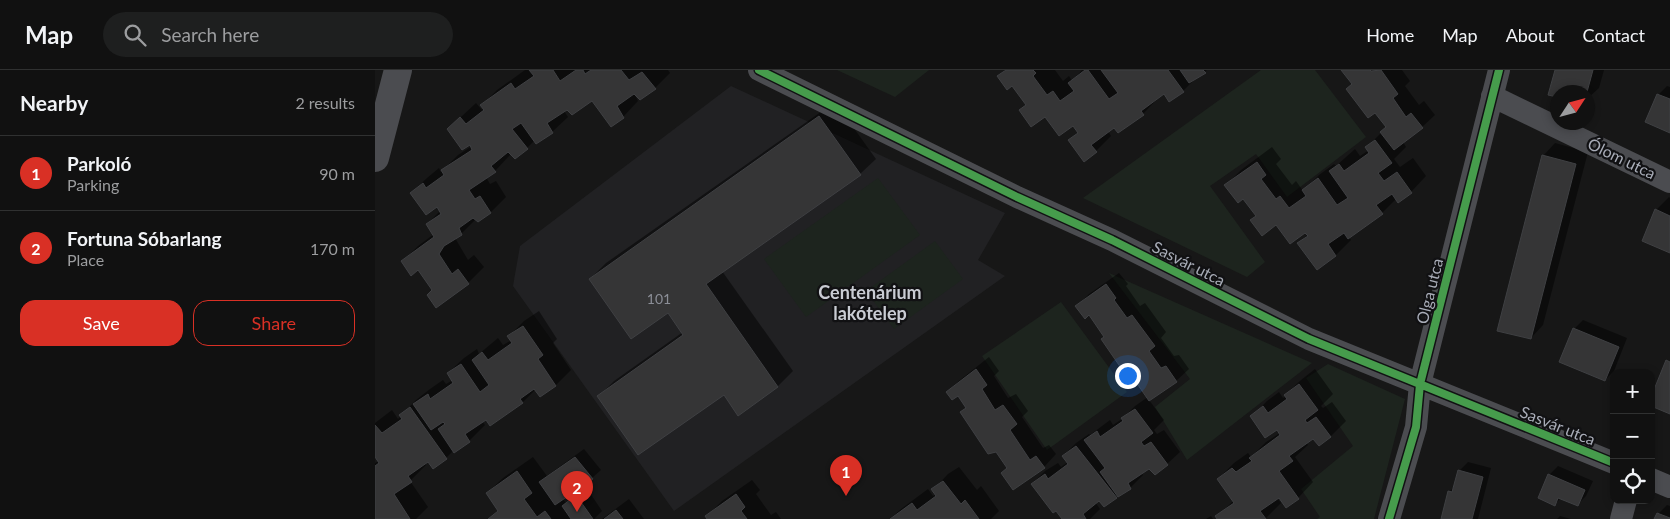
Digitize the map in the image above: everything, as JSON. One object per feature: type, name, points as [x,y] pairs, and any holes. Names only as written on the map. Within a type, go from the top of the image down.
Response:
[{"type":"street","points":[[375,158],[398,70]]},
{"type":"street","name":"Sasvár utca","points":[[759,70],[1017,197],[1112,240],[1309,339],[1610,461]]},
{"type":"street","name":"Olga utca","points":[[1389,519],[1416,427],[1420,384],[1499,70]]},
{"type":"street","name":"Ólom utca","points":[[1492,96],[1670,182]]},
{"type":"street","points":[[1655,481],[1670,487]]},
{"type":"street","points":[[1621,519],[1625,504]]},
{"type":"shaded area","points":[[837,70],[929,70],[895,97]]},
{"type":"shaded area","points":[[1261,70],[1315,70],[1366,137],[1287,197],[1256,154],[1210,186],[1265,262],[1247,277],[1083,198]]},
{"type":"shaded area","points":[[731,86],[1005,213],[978,260],[1005,276],[674,511],[513,286],[520,246]]},
{"type":"shaded area","points":[[878,178],[920,235],[806,317],[764,259]]},
{"type":"shaded area","points":[[935,241],[963,279],[894,329],[866,291]]},
{"type":"shaded area","points":[[1109,273],[1312,363],[1187,460],[1155,407],[1190,379]]},
{"type":"shaded area","points":[[1061,302],[1127,392],[1047,450],[982,356]]},
{"type":"shaded area","points":[[1328,364],[1405,399],[1374,519],[1317,519],[1320,517],[1301,489],[1353,446],[1306,378]]},
{"type":"building","points":[[529,70],[553,70],[560,81],[576,70],[583,70],[585,74],[591,70],[621,70],[629,80],[642,72],[656,89],[640,100],[634,94],[617,106],[624,118],[611,127],[592,101],[572,115],[567,110],[547,123],[553,133],[536,144],[521,123],[512,129],[528,149],[515,159],[508,152],[491,166],[496,172],[469,190],[475,199],[480,196],[491,213],[478,222],[473,218],[459,228],[462,235],[444,246],[439,254],[452,274],[458,269],[469,284],[436,308],[427,295],[432,290],[418,270],[411,276],[401,261],[434,237],[426,224],[441,214],[437,207],[426,215],[410,193],[423,183],[426,188],[444,175],[441,170],[472,150],[470,145],[462,150],[447,129],[460,117],[466,124],[484,110],[480,105],[511,83],[515,89],[534,76]]},
{"type":"building","points":[[1006,70],[1033,70],[1036,73],[1033,76],[1047,95],[1053,91],[1060,101],[1074,91],[1068,83],[1085,70],[1088,70],[1109,99],[1118,93],[1101,70],[1168,70],[1184,92],[1169,102],[1164,94],[1141,111],[1144,115],[1118,133],[1114,128],[1091,145],[1097,152],[1084,162],[1068,140],[1078,133],[1073,126],[1059,136],[1045,117],[1031,127],[1019,110],[1026,105],[1012,86],[1007,90],[997,76]]},
{"type":"building","points":[[1180,70],[1203,70],[1206,73],[1189,83]]},
{"type":"building","points":[[1341,70],[1381,70],[1398,94],[1393,98],[1406,117],[1411,113],[1423,128],[1394,150],[1380,132],[1386,127],[1375,113],[1368,118],[1346,89],[1352,84]]},
{"type":"building","points":[[1555,70],[1593,70],[1589,85],[1551,85]]},
{"type":"building","points":[[1657,94],[1670,99],[1670,133],[1645,122]]},
{"type":"building","points":[[819,116],[861,175],[706,284],[778,387],[738,416],[724,395],[638,455],[597,396],[683,335],[668,313],[631,339],[589,279]]},
{"type":"building","points":[[1375,140],[1392,163],[1378,173],[1384,181],[1397,172],[1412,193],[1398,203],[1392,194],[1376,205],[1383,214],[1348,239],[1344,233],[1328,244],[1336,256],[1317,270],[1297,243],[1308,236],[1305,233],[1290,244],[1276,225],[1262,236],[1250,220],[1256,216],[1243,199],[1238,203],[1224,185],[1257,162],[1266,175],[1261,179],[1276,199],[1280,196],[1289,208],[1306,196],[1302,190],[1318,178],[1337,205],[1348,198],[1329,171],[1339,164],[1344,171],[1369,153],[1365,147]]},
{"type":"building","points":[[1542,155],[1576,164],[1531,339],[1497,331]]},
{"type":"building","points":[[1655,209],[1670,216],[1670,253],[1642,241]]},
{"type":"building","points":[[1106,284],[1116,298],[1114,300],[1127,318],[1132,315],[1155,346],[1149,351],[1161,368],[1166,366],[1177,382],[1149,401],[1125,366],[1121,368],[1101,339],[1104,337],[1089,315],[1085,319],[1075,306]]},
{"type":"building","points":[[523,326],[543,355],[538,359],[556,386],[540,397],[534,389],[520,399],[523,403],[490,426],[486,420],[465,434],[470,442],[454,453],[438,429],[445,424],[443,422],[431,430],[413,404],[428,394],[430,399],[453,383],[447,373],[461,364],[480,392],[489,385],[472,360],[482,352],[488,360],[512,343],[507,336]]},
{"type":"building","points":[[1573,328],[1619,347],[1605,381],[1559,362]]},
{"type":"building","points":[[1666,360],[1670,362],[1670,414],[1655,408],[1655,387]]},
{"type":"building","points":[[976,369],[987,385],[982,389],[995,410],[1003,405],[1017,424],[1010,430],[1030,460],[1036,456],[1045,468],[1013,490],[1001,473],[1007,468],[996,452],[988,454],[960,412],[966,408],[958,396],[952,400],[946,392]]},
{"type":"building","points":[[1299,384],[1318,410],[1305,420],[1307,423],[1316,417],[1331,437],[1319,446],[1313,439],[1289,456],[1293,461],[1279,471],[1299,499],[1286,508],[1279,498],[1260,511],[1266,519],[1217,519],[1215,516],[1234,503],[1217,479],[1232,468],[1236,472],[1252,461],[1249,458],[1280,435],[1277,430],[1265,438],[1250,416],[1263,406],[1268,413],[1287,399],[1284,395]]},
{"type":"building","points":[[410,407],[447,459],[433,469],[428,462],[408,476],[412,482],[394,494],[410,519],[375,519],[375,466],[379,463],[375,457],[375,425],[382,433],[402,419],[399,415]]},
{"type":"building","points":[[1135,409],[1153,433],[1141,442],[1144,446],[1151,442],[1168,465],[1155,475],[1149,469],[1128,483],[1131,489],[1118,497],[1100,472],[1105,468],[1084,440],[1097,431],[1100,437],[1123,421],[1121,418]]},
{"type":"building","points":[[1076,446],[1117,498],[1104,507],[1099,501],[1083,514],[1086,519],[1062,519],[1056,511],[1053,513],[1031,484],[1045,474],[1048,479],[1068,464],[1062,456]]},
{"type":"building","points":[[575,457],[593,479],[555,505],[539,482]]},
{"type":"building","points":[[1458,470],[1483,477],[1472,519],[1441,519],[1448,491],[1452,492]]},
{"type":"building","points":[[517,471],[532,493],[524,499],[537,517],[545,511],[551,519],[488,519],[498,511],[486,493]]},
{"type":"building","points":[[1548,474],[1585,490],[1578,506],[1558,498],[1555,506],[1538,498]]},
{"type":"building","points":[[943,481],[961,504],[965,500],[979,519],[890,519],[912,503],[917,510],[936,496],[931,489]]},
{"type":"building","points":[[736,494],[745,507],[741,511],[747,519],[707,519],[705,516]]},
{"type":"building","points":[[576,495],[593,519],[571,519],[562,506]]},
{"type":"building","points":[[616,510],[623,519],[604,519]]},
{"type":"building","points":[[1657,513],[1670,518],[1670,519],[1654,519]]},
{"type":"cycle path","points":[[759,70],[1017,197],[1112,240],[1309,339],[1610,461]]},
{"type":"cycle path","points":[[1389,519],[1416,427],[1420,384],[1499,70]]},
{"type":"place","name":"Parkoló","points":[[846,496]]},
{"type":"place","name":"Fortuna Sóbarlang","points":[[577,512]]},
{"type":"district","name":"Centenárium lakótelep","points":[[870,302]]}]
